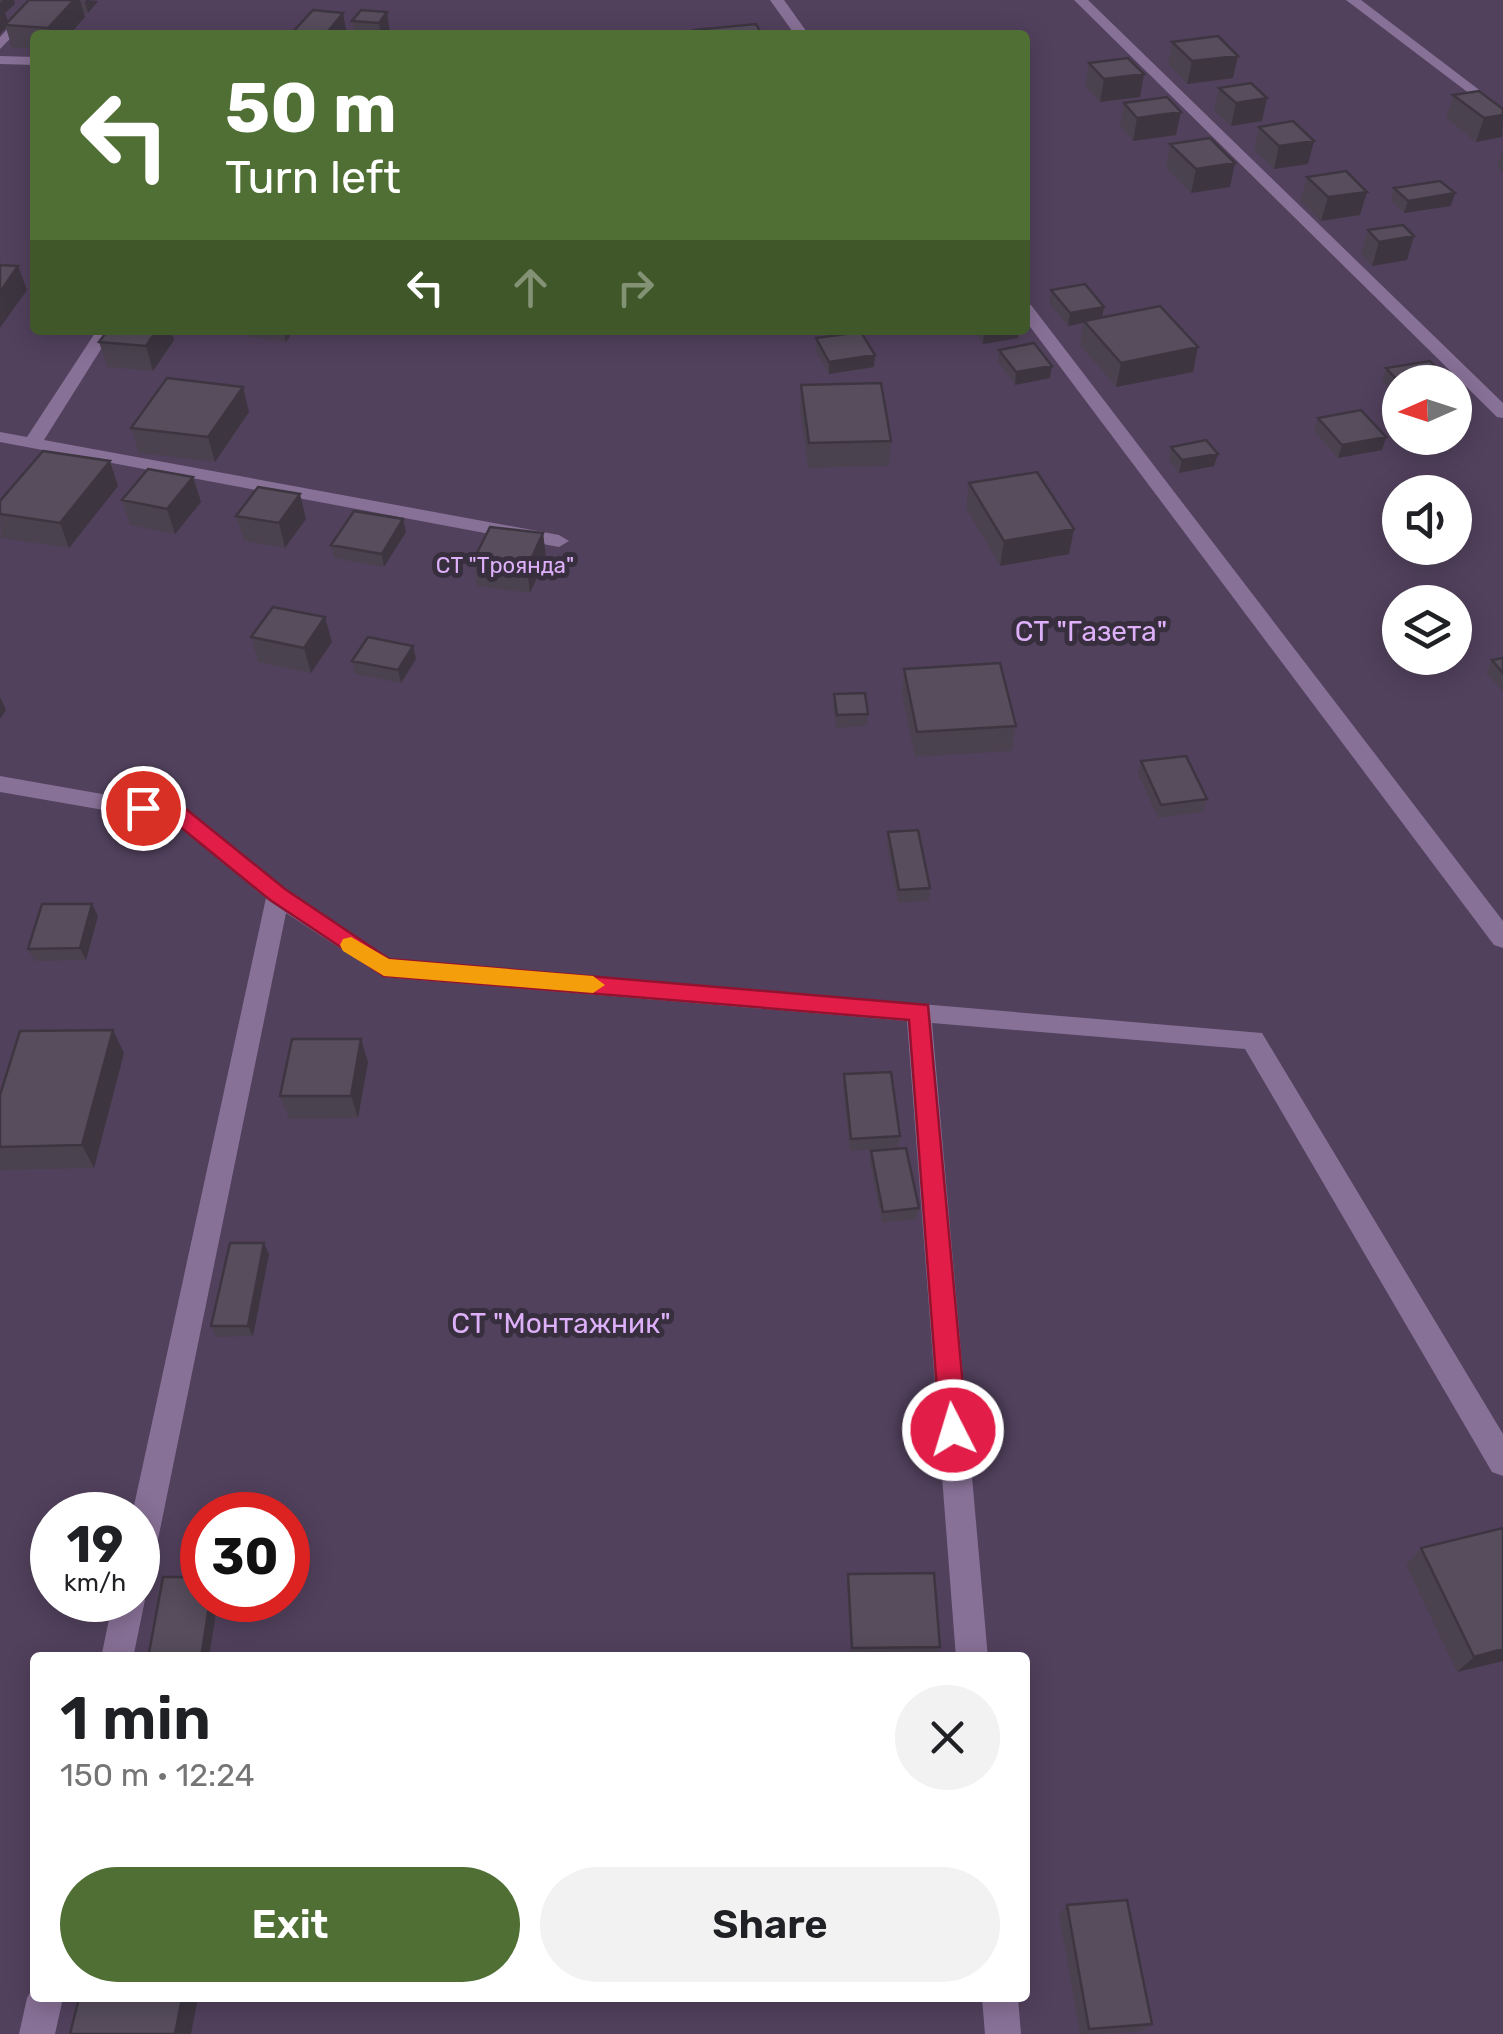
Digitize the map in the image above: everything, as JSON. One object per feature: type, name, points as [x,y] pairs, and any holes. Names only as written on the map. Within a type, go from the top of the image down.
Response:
[{"type":"street","points":[[0,45],[41,0]]},
{"type":"street","points":[[777,0],[798,30]]},
{"type":"street","points":[[1081,0],[1503,414]]},
{"type":"street","points":[[1353,0],[1503,115]]},
{"type":"street","points":[[0,60],[30,60]]},
{"type":"street","points":[[1030,316],[1503,939]]},
{"type":"street","points":[[33,442],[102,335]]},
{"type":"street","points":[[0,438],[559,541]]},
{"type":"street","points":[[0,784],[178,814],[278,895],[384,968],[1253,1040],[1503,1462]]},
{"type":"street","points":[[152,1492],[278,895]]},
{"type":"street","points":[[920,1012],[972,1652]]},
{"type":"street","points":[[118,1652],[124,1622]]},
{"type":"street","points":[[37,2034],[44,2002]]},
{"type":"street","points":[[1000,2002],[1002,2034]]},
{"type":"green space","points":[[0,0],[1503,0],[1503,2034],[0,2034]]},
{"type":"building","points":[[29,0],[74,0],[48,28],[5,25]]},
{"type":"building","points":[[313,10],[343,13],[329,30],[295,30]]},
{"type":"building","points":[[361,10],[387,12],[379,23],[352,21]]},
{"type":"building","points":[[756,24],[759,30],[694,30]]},
{"type":"building","points":[[1218,36],[1238,56],[1192,61],[1172,42]]},
{"type":"building","points":[[1128,58],[1144,74],[1104,79],[1089,63]]},
{"type":"building","points":[[1251,83],[1267,98],[1236,103],[1219,88]]},
{"type":"building","points":[[1479,91],[1503,109],[1503,115],[1484,118],[1453,95]]},
{"type":"building","points":[[1167,97],[1181,112],[1137,118],[1124,103]]},
{"type":"building","points":[[1293,121],[1314,141],[1279,146],[1259,127]]},
{"type":"building","points":[[1210,138],[1235,163],[1196,169],[1170,144]]},
{"type":"building","points":[[1346,171],[1367,192],[1328,197],[1307,177]]},
{"type":"building","points":[[1440,181],[1455,193],[1408,201],[1394,188]]},
{"type":"building","points":[[1403,225],[1414,236],[1379,242],[1368,230]]},
{"type":"building","points":[[0,265],[18,266],[0,292]]},
{"type":"building","points":[[1085,284],[1104,307],[1070,313],[1051,290]]},
{"type":"building","points":[[1160,306],[1198,347],[1121,363],[1084,321]]},
{"type":"building","points":[[104,335],[154,335],[146,346],[99,342]]},
{"type":"building","points":[[863,335],[875,355],[829,362],[816,338]]},
{"type":"building","points":[[1034,343],[1052,366],[1016,372],[999,350]]},
{"type":"building","points":[[167,378],[243,387],[208,437],[131,428]]},
{"type":"building","points":[[881,383],[891,441],[809,443],[801,385]]},
{"type":"building","points":[[1361,410],[1382,433],[1382,438],[1342,445],[1318,418]]},
{"type":"building","points":[[1206,440],[1218,454],[1182,460],[1171,447]]},
{"type":"building","points":[[43,451],[110,461],[60,523],[0,514],[0,501]]},
{"type":"building","points":[[148,469],[193,477],[167,509],[122,500]]},
{"type":"building","points":[[1037,472],[1074,529],[1004,541],[969,483]]},
{"type":"building","points":[[258,487],[300,494],[279,523],[236,516]]},
{"type":"building","points":[[354,511],[403,519],[382,554],[331,545]]},
{"type":"building","points":[[490,527],[543,533],[527,568],[473,561]]},
{"type":"building","points":[[273,607],[325,617],[304,648],[251,637]]},
{"type":"building","points":[[368,637],[413,646],[398,670],[352,661]]},
{"type":"building","points":[[1503,658],[1503,673],[1492,660]]},
{"type":"building","points":[[1000,663],[1016,726],[917,732],[904,669]]},
{"type":"building","points":[[865,693],[868,714],[837,715],[834,694]]},
{"type":"building","points":[[1186,756],[1207,799],[1161,805],[1141,761]]},
{"type":"building","points":[[918,830],[930,888],[899,890],[888,832]]},
{"type":"building","points":[[42,904],[92,904],[80,948],[28,949]]},
{"type":"building","points":[[113,1030],[82,1145],[0,1147],[0,1095],[20,1031]]},
{"type":"building","points":[[292,1039],[361,1039],[351,1096],[280,1096]]},
{"type":"building","points":[[891,1072],[900,1136],[851,1139],[844,1074]]},
{"type":"building","points":[[906,1148],[919,1208],[883,1212],[871,1151]]},
{"type":"building","points":[[230,1243],[264,1243],[248,1326],[211,1326]]},
{"type":"building","points":[[1503,1528],[1503,1649],[1474,1657],[1421,1548]]},
{"type":"building","points":[[934,1573],[940,1647],[852,1648],[848,1574]]},
{"type":"building","points":[[163,1577],[180,1577],[180,1622],[207,1622],[202,1652],[149,1652],[155,1622],[160,1622]]},
{"type":"building","points":[[1127,1900],[1152,2024],[1089,2029],[1067,1905]]},
{"type":"building","points":[[78,2002],[181,2002],[175,2034],[70,2034]]},
{"type":"slow traffic","points":[[351,945],[384,968],[593,985]]},
{"type":"route","points":[[143,808],[178,814],[278,895],[384,968],[920,1012],[953,1430]]},
{"type":"park label","name":"СТ \"Троянда\"","points":[[505,565]]},
{"type":"park label","name":"СТ \"Газета\"","points":[[1091,631]]},
{"type":"park label","name":"СТ \"Монтажник\"","points":[[561,1323]]}]
